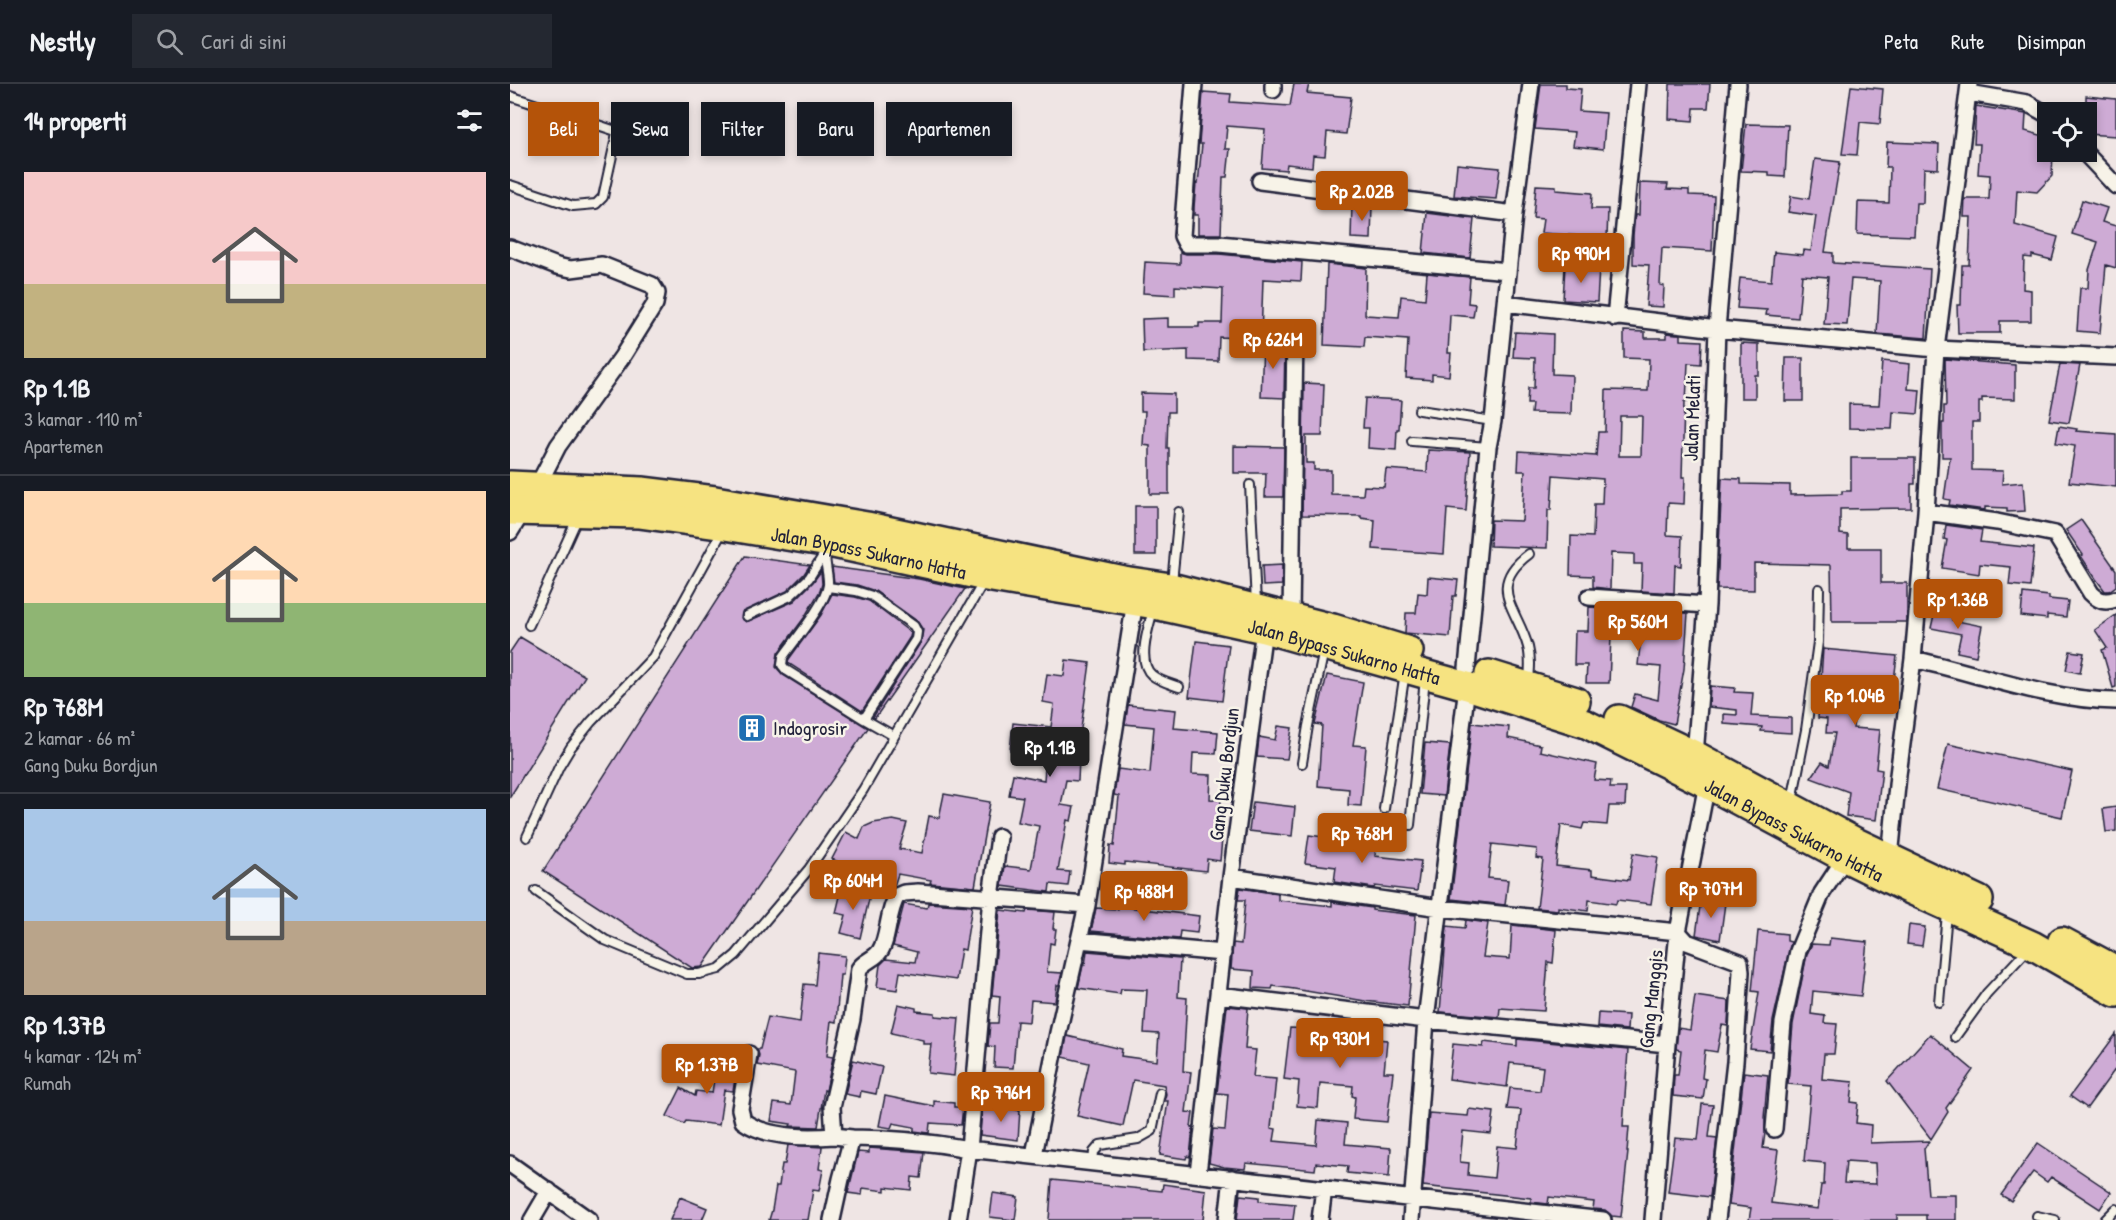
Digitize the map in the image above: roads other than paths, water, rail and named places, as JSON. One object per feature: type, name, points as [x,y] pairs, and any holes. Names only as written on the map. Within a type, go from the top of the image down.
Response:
[{"type":"highway","name":"Jalan Bypass Sukarno Hatta","points":[[510,485],[642,491],[715,500],[867,526],[953,557]]},
{"type":"highway","name":"Jalan Bypass Sukarno Hatta","points":[[514,518],[580,512],[639,514],[725,526],[826,548],[953,557],[1260,618],[1291,617],[1334,628],[1586,724],[1707,784],[1817,832],[1948,906],[2032,945],[2116,993]]},
{"type":"highway","name":"Jalan Bypass Sukarno Hatta","points":[[989,564],[1123,580],[1154,598]]},
{"type":"highway","name":"Jalan Bypass Sukarno Hatta","points":[[1260,618],[1325,647],[1415,671],[1529,686],[1595,708],[1695,755],[1791,806],[1817,832]]},
{"type":"highway","name":"Jalan Bypass Sukarno Hatta","points":[[1850,850],[1890,858],[2050,935],[2116,970]]},
{"type":"street","points":[[1194,84],[1182,236],[1186,243],[1219,244],[1508,271]]},
{"type":"street","points":[[1411,1220],[1426,1020],[1467,677],[1488,447],[1493,421],[1514,214],[1531,84]]},
{"type":"street","points":[[1615,318],[1638,84]]},
{"type":"street","name":"Jalan Melati","points":[[1695,755],[1707,605],[1717,329],[1738,84]]},
{"type":"street","points":[[1890,858],[1913,659],[1926,512],[1936,349],[1969,88],[2027,103],[2037,109]]},
{"type":"street","points":[[2093,162],[2116,186]]},
{"type":"street","points":[[1260,182],[1514,214]]},
{"type":"street","points":[[510,248],[571,269],[602,265],[652,285],[657,293],[655,304],[622,357],[558,446],[537,485]]},
{"type":"street","points":[[1504,303],[1717,329],[1936,349],[2116,357]]},
{"type":"street","points":[[1291,617],[1294,333]]},
{"type":"street","points":[[1926,512],[1997,522],[2055,534],[2091,593],[2099,601],[2107,602],[2116,599]]},
{"type":"street","points":[[1589,597],[1707,605]]},
{"type":"street","points":[[1034,1155],[1154,598]]},
{"type":"street","name":"Gang Duku Bordjun","points":[[1198,1174],[1260,618]]},
{"type":"street","points":[[1913,659],[1959,669],[2056,696],[2092,701],[2116,701]]},
{"type":"street","name":"Gang Manggis","points":[[1653,1220],[1678,932],[1707,784]]},
{"type":"street","points":[[958,1220],[969,1149],[991,897],[999,837]]},
{"type":"street","points":[[1774,1129],[1783,1023],[1798,951],[1822,893],[1850,850]]},
{"type":"street","points":[[1231,877],[1440,908],[1678,932],[1687,942],[1736,960],[1741,966],[1735,1062],[1717,1220]]},
{"type":"street","points":[[834,1136],[832,1107],[852,1019],[858,974],[862,964],[880,952],[895,900],[900,894],[918,892],[1087,905]]},
{"type":"street","points":[[1079,940],[1223,953]]},
{"type":"street","points":[[1219,994],[1426,1020],[1667,1044]]},
{"type":"street","points":[[749,1054],[740,1109],[742,1121],[762,1130],[786,1136],[926,1141],[969,1149],[1603,1220]]},
{"type":"street","points":[[832,1220],[852,1138]]},
{"type":"street","points":[[510,1164],[589,1220]]},
{"type":"street","points":[[1227,1220],[1232,1178]]},
{"type":"street","points":[[1320,1220],[1324,1188]]},
{"type":"street","points":[[532,1220],[549,1191]]},
{"type":"lane","points":[[510,96],[617,133],[603,197],[596,204],[573,206],[510,185]]},
{"type":"lane","points":[[1419,410],[1493,421]]},
{"type":"lane","points":[[1412,441],[1488,447]]},
{"type":"lane","points":[[1250,485],[1260,618]]},
{"type":"lane","points":[[529,625],[580,512]]},
{"type":"lane","points":[[1179,512],[1154,598],[1144,656],[1146,667],[1152,675],[1179,687]]},
{"type":"lane","points":[[527,837],[559,767],[571,747],[591,722],[653,657],[725,526]]},
{"type":"lane","points":[[826,548],[828,587],[819,606],[783,657],[782,664],[786,670],[894,736]]},
{"type":"lane","points":[[747,616],[790,596],[809,578],[826,548]]},
{"type":"lane","points":[[1529,554],[1520,561],[1506,585],[1507,598],[1528,646],[1531,663],[1529,686]]},
{"type":"lane","points":[[536,891],[605,940],[687,974],[699,974],[719,969],[736,955],[809,869],[863,789],[989,564]]},
{"type":"lane","points":[[828,587],[872,596],[914,626],[917,632],[916,639],[864,719]]},
{"type":"lane","points":[[1791,806],[1806,730],[1818,642],[1819,588]]},
{"type":"lane","points":[[1302,764],[1325,647]]},
{"type":"lane","points":[[1384,809],[1415,671]]},
{"type":"lane","points":[[1410,825],[1415,671]]},
{"type":"lane","points":[[1939,1002],[1948,906]]},
{"type":"lane","points":[[1955,1037],[1987,993],[2032,945]]},
{"type":"lane","points":[[1093,1162],[1095,1152],[1100,1145],[1138,1138],[1152,1131],[1160,1093]]},
{"type":"lane","points":[[2105,1220],[2116,1209]]},
{"type":"lane","points":[[2037,1216],[2055,1220]]},
{"type":"place","name":"Indogrosir","points":[[752,728]]}]
